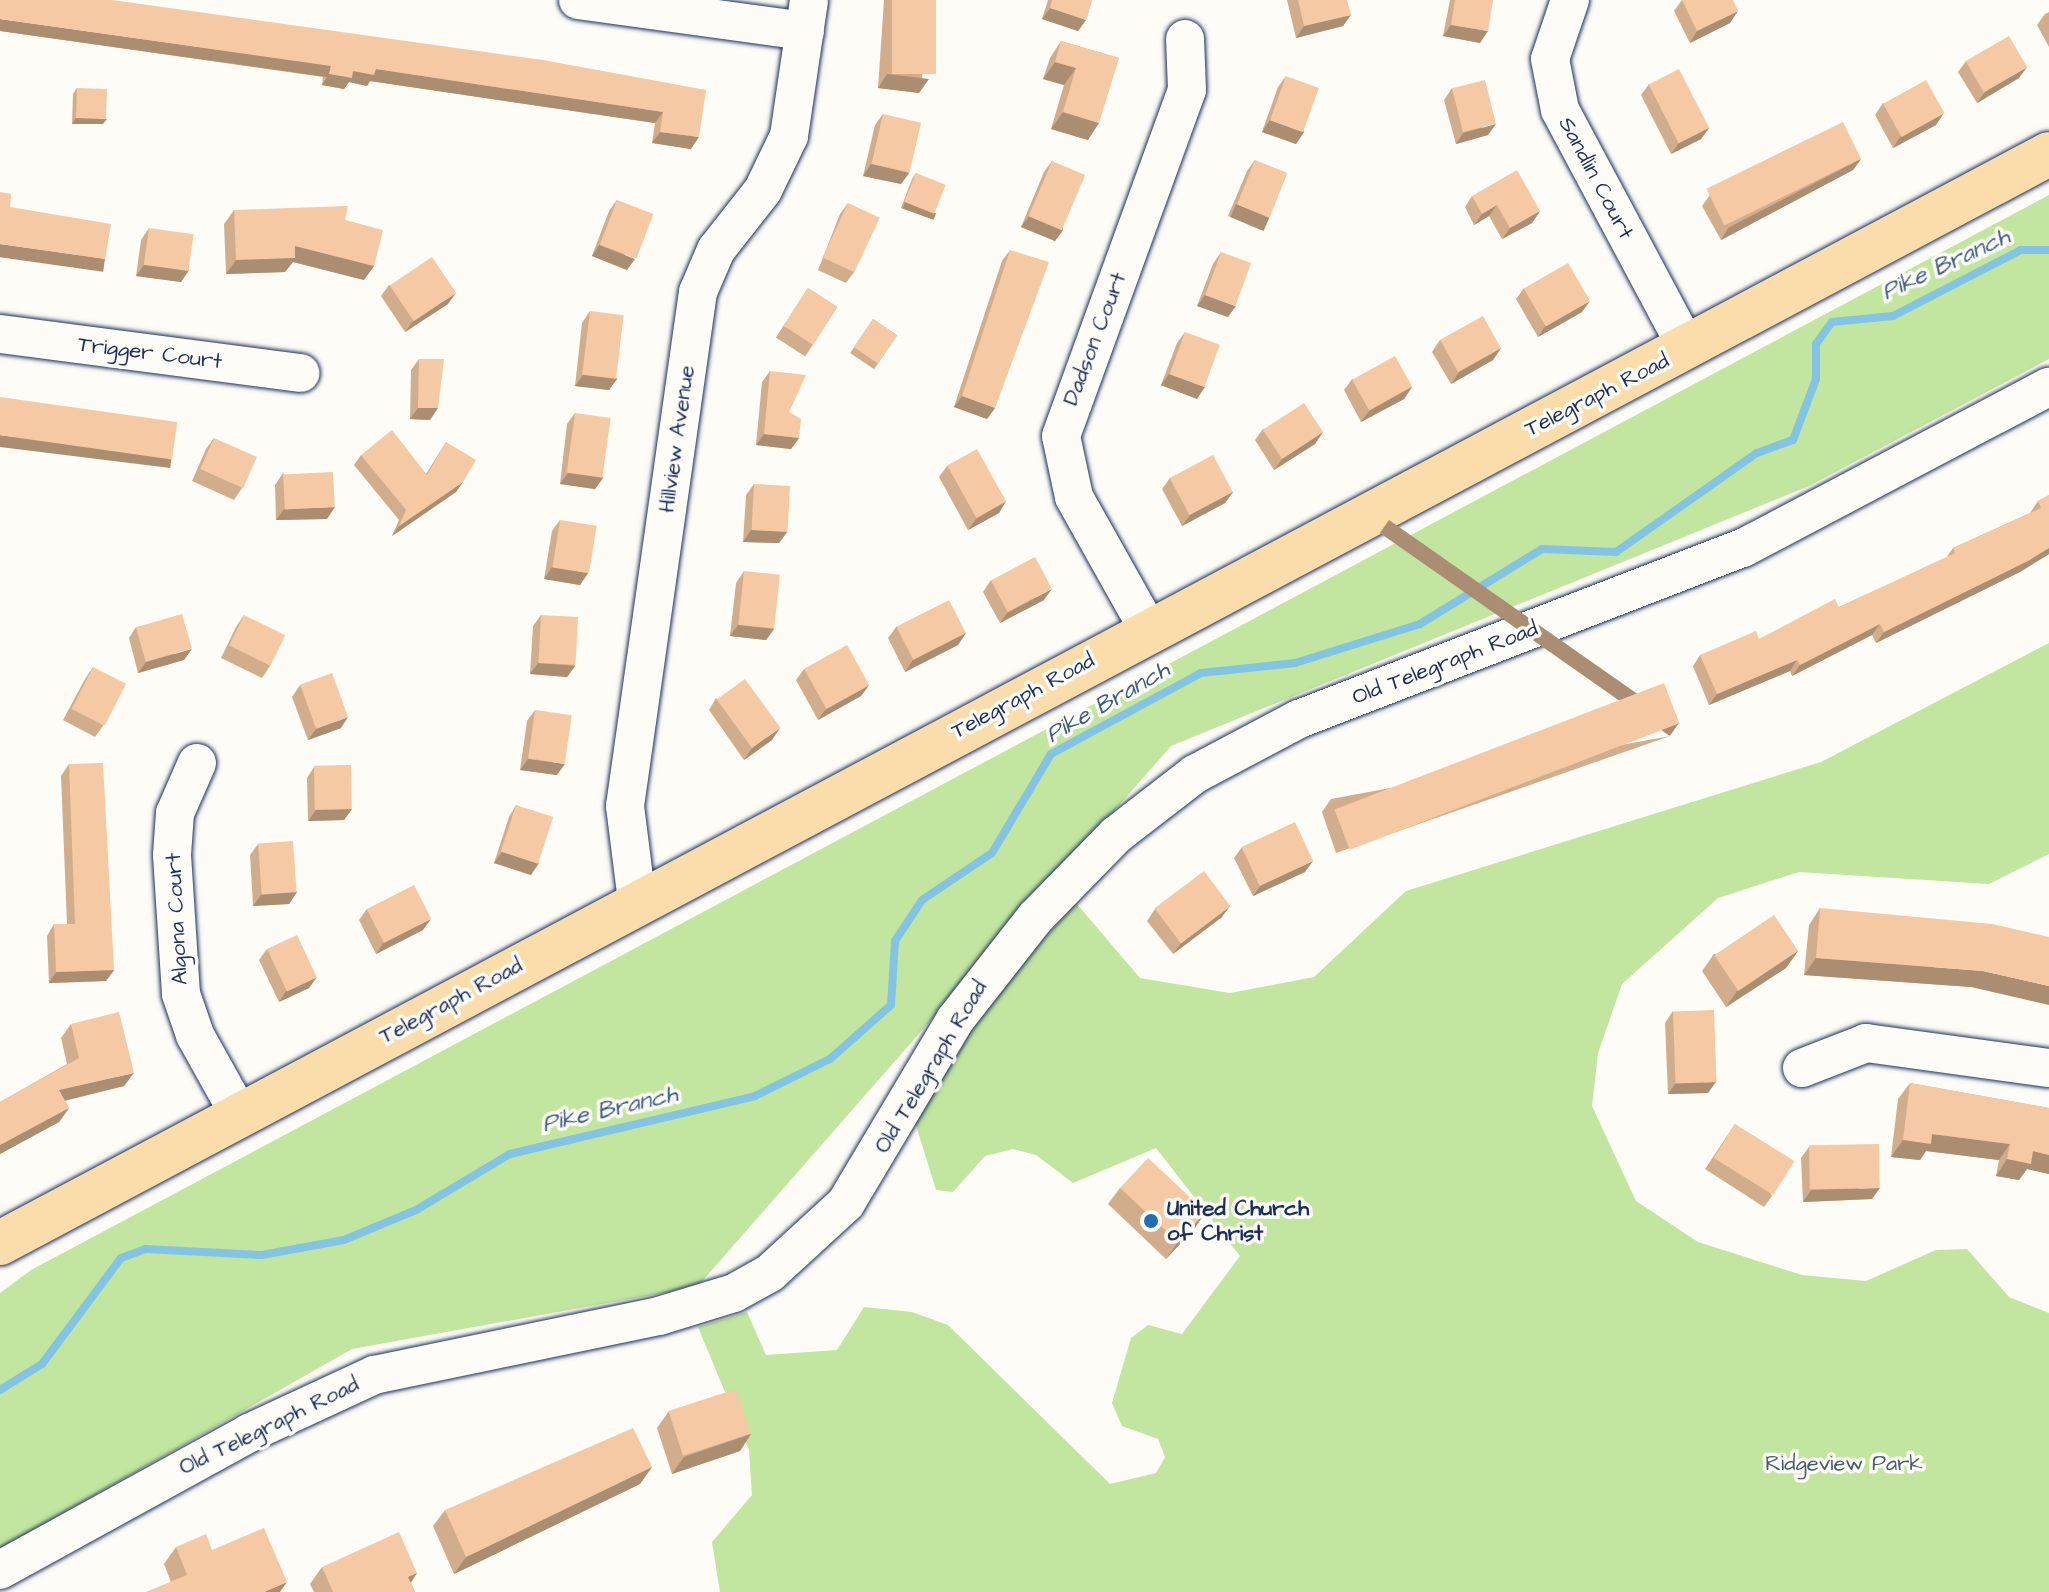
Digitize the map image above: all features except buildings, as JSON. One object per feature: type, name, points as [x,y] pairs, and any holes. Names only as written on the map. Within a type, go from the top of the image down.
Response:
[{"type":"main road","name":"Telegraph Road","points":[[0,1243],[1148,629],[1687,348],[2049,154]]},
{"type":"street","points":[[578,0],[807,16]]},
{"type":"street","name":"Sandlin Court","points":[[1570,0],[1550,59],[1560,110],[1687,348]]},
{"type":"street","name":"Hillview Avenue","points":[[637,901],[625,806],[698,292],[716,250],[775,170],[793,118],[807,16]]},
{"type":"street","name":"Dadson Court","points":[[1148,629],[1071,489],[1061,436],[1187,90],[1185,39]]},
{"type":"street","name":"Trigger Court","points":[[0,334],[300,373]]},
{"type":"street","name":"Old Telegraph Road","points":[[0,1570],[249,1433],[374,1375],[659,1316],[734,1293],[770,1273],[846,1203],[955,1020],[1035,918],[1116,835],[1195,774],[1299,719],[1743,548],[2049,387]]},
{"type":"street","name":"Algona Court","points":[[197,763],[175,813],[172,855],[181,994],[195,1035],[239,1114]]},
{"type":"street","points":[[1802,1068],[1866,1043],[2049,1068]]},
{"type":"green space","points":[[2049,195],[2049,359],[1809,486],[1171,746],[697,1287],[352,1349],[0,1549],[0,1293],[31,1270]]},
{"type":"green space","name":"Ridgeview Park","points":[[2049,643],[2049,854],[1989,884],[1799,872],[1718,898],[1622,984],[1598,1053],[1592,1106],[1636,1201],[1698,1242],[1802,1275],[1866,1281],[1936,1250],[1967,1249],[2009,1297],[2049,1313],[2049,1592],[720,1592],[712,1542],[752,1495],[749,1450],[698,1327],[747,1312],[766,1355],[837,1350],[864,1307],[912,1312],[948,1325],[1110,1484],[1156,1473],[1165,1457],[1158,1439],[1122,1426],[1112,1403],[1131,1338],[1148,1325],[1182,1334],[1240,1256],[1156,1148],[1073,1183],[1036,1155],[1013,1149],[985,1156],[953,1192],[936,1190],[914,1119],[959,1032],[1076,903],[1140,978],[1230,993],[1314,977],[1406,891],[1821,762]]},
{"type":"waterway","name":"Pike Branch","points":[[0,1390],[42,1364],[121,1258],[146,1249],[262,1255],[344,1240],[416,1210],[510,1154],[755,1096],[830,1059],[891,1005],[895,941],[922,900],[992,853],[1051,754],[1201,673],[1295,663],[1420,624],[1542,549],[1616,552],[1757,453],[1793,440],[1816,379],[1816,344],[1832,322],[1893,316],[2021,250],[2049,250]]},
{"type":"place","name":"United Church of Christ","points":[[1151,1221]]}]
